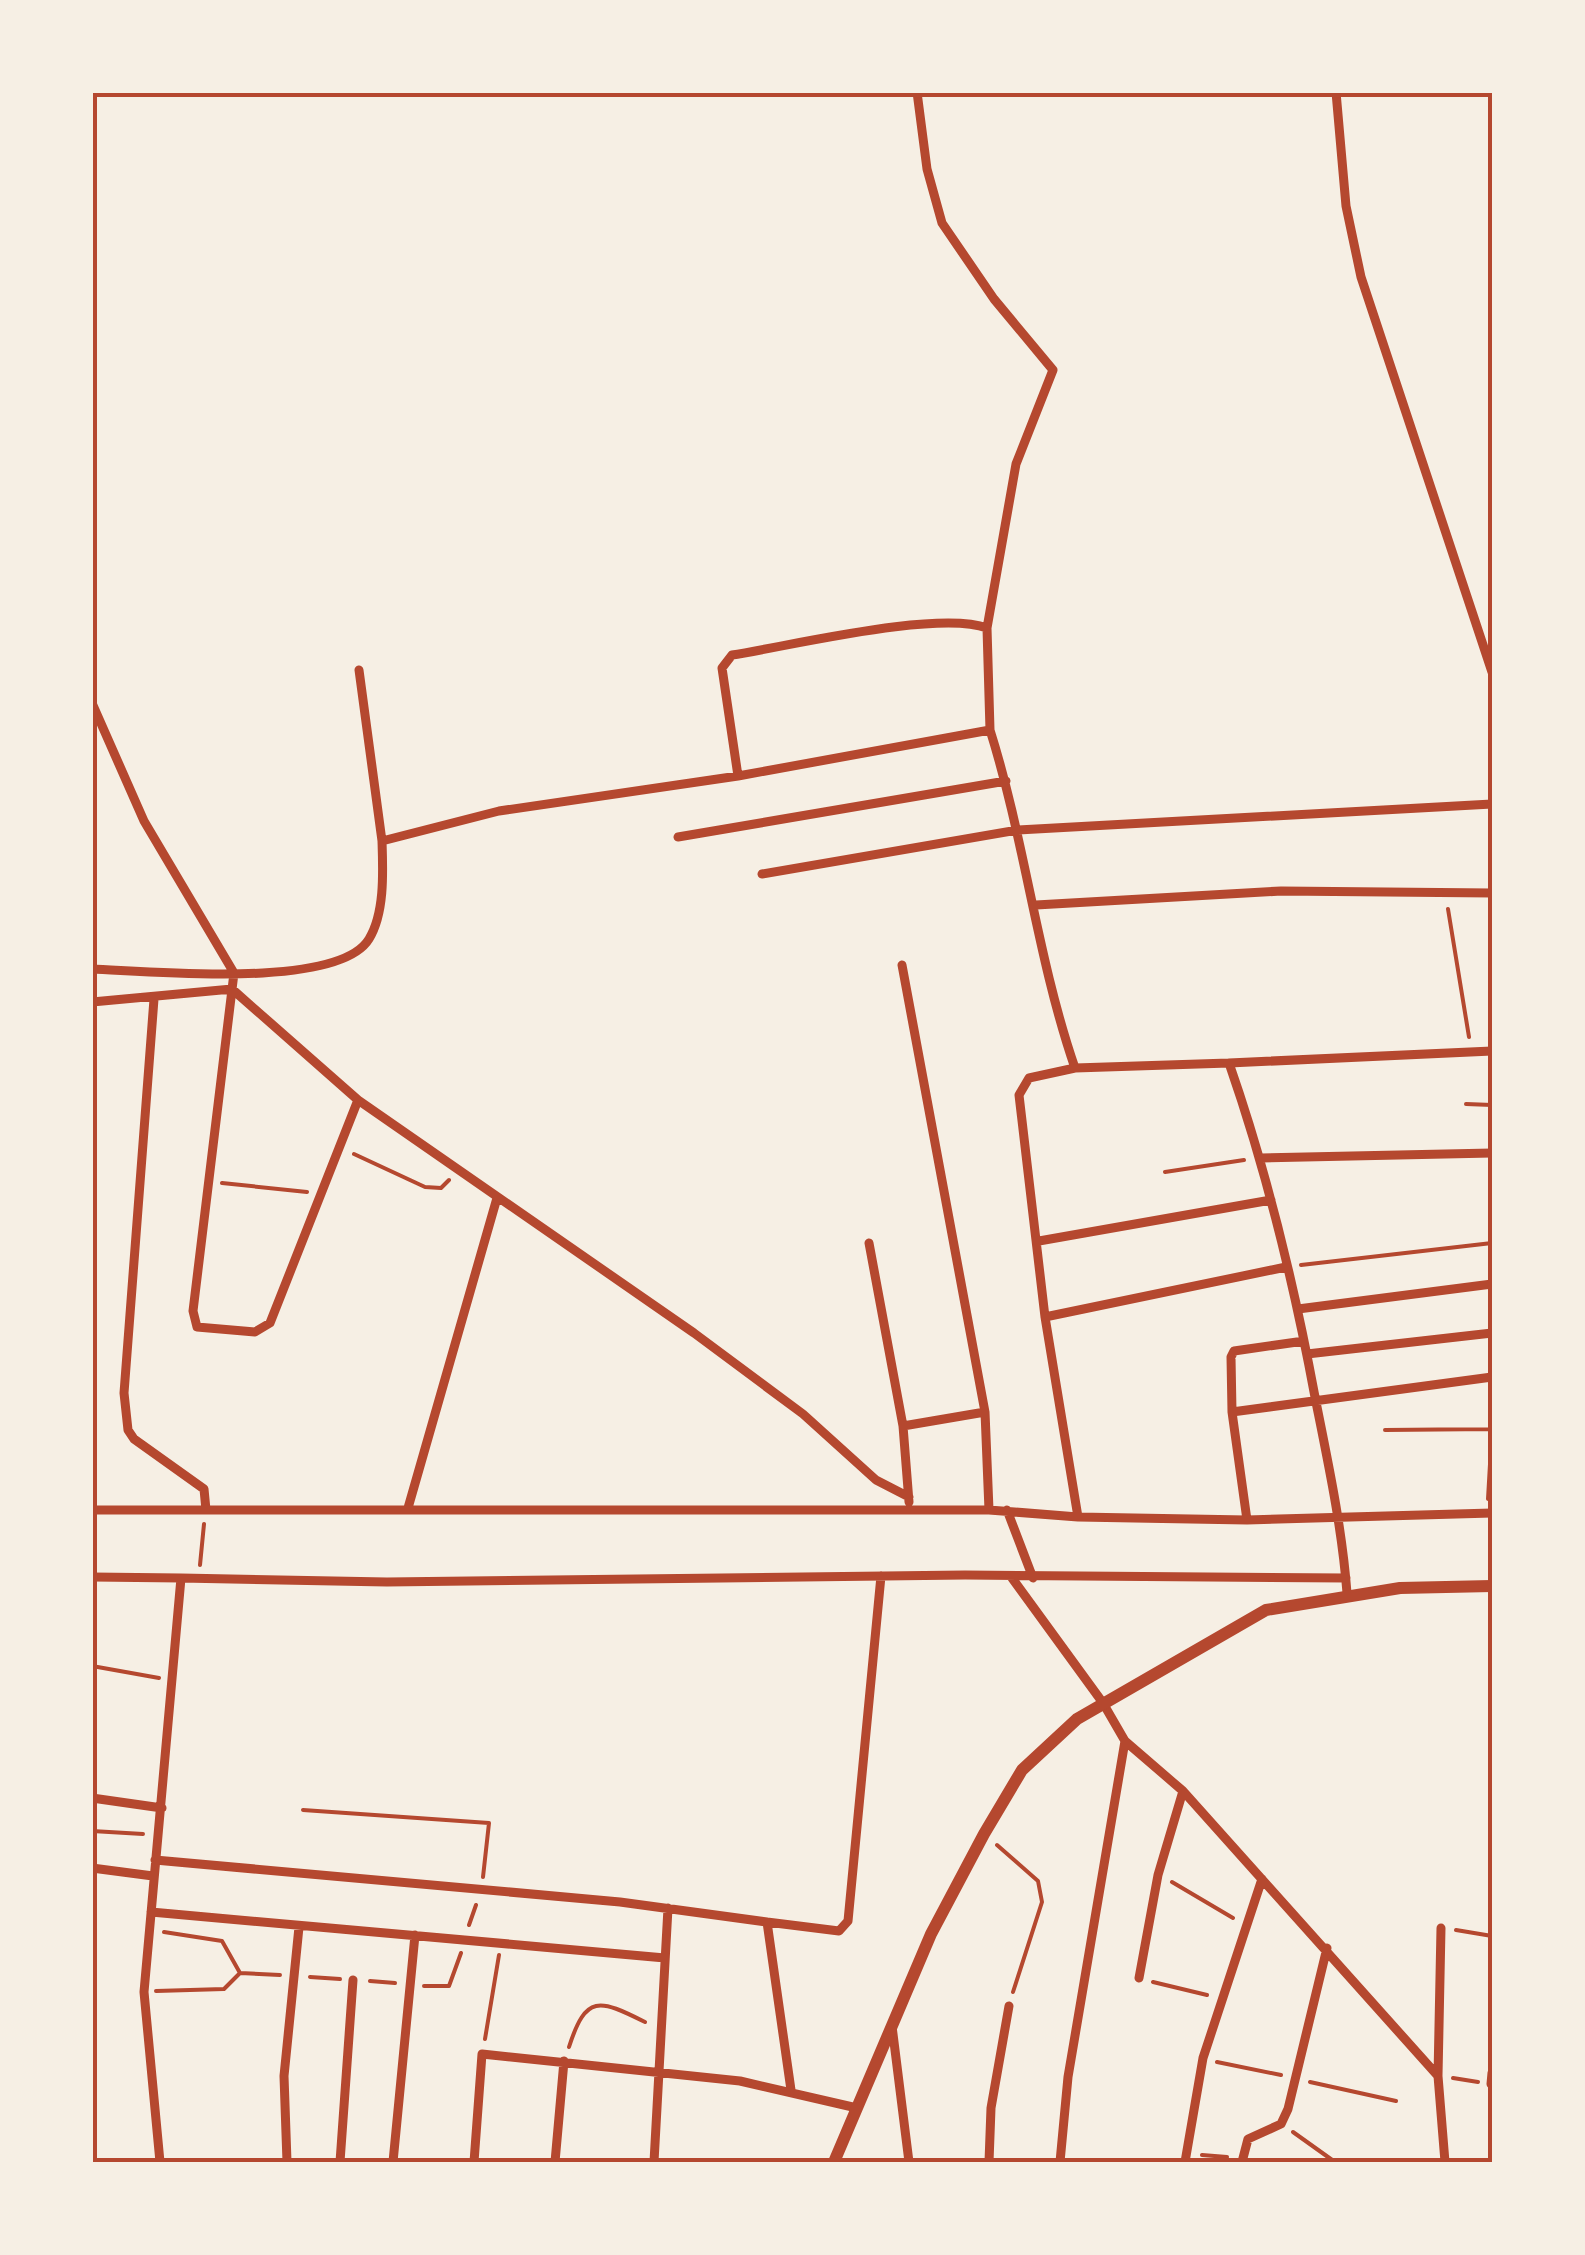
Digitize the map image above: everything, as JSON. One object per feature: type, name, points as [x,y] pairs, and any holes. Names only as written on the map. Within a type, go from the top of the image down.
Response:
[{"type":"main road","points":[[834,2162],[931,1934],[984,1834],[1022,1770],[1076,1719],[1266,1610],[1347,1594],[1492,1586]]},
{"type":"street","points":[[917,92],[927,169],[942,223],[994,299],[1053,370],[1016,464],[986,628],[990,730],[1036,905],[1061,1027],[1075,1068]]},
{"type":"street","points":[[1336,92],[1346,206],[1362,278],[1492,672]]},
{"type":"street","points":[[738,776],[722,668],[725,658],[958,620],[986,628]]},
{"type":"street","points":[[92,969],[234,973],[323,966],[349,957],[368,943],[378,920],[382,841],[360,670]]},
{"type":"street","points":[[92,703],[144,821],[234,973],[193,1311],[197,1327],[255,1332],[270,1323],[358,1100]]},
{"type":"street","points":[[382,841],[498,812],[738,776],[990,730]]},
{"type":"street","points":[[678,837],[1006,781]]},
{"type":"street","points":[[762,874],[1018,830],[1492,804]]},
{"type":"street","points":[[1036,905],[1281,891],[1492,893]]},
{"type":"street","points":[[902,965],[985,1412],[989,1510]]},
{"type":"street","points":[[92,1002],[232,989],[358,1100],[694,1332],[802,1414],[876,1480],[910,1502]]},
{"type":"street","points":[[154,999],[124,1393],[127,1424],[134,1439],[204,1489],[206,1510]]},
{"type":"street","points":[[1078,1517],[1046,1316],[1019,1095],[1029,1078],[1075,1068],[1492,1051]]},
{"type":"street","points":[[1229,1063],[1261,1158],[1298,1309],[1347,1594]]},
{"type":"street","points":[[1261,1158],[1492,1153]]},
{"type":"street","points":[[408,1508],[497,1198]]},
{"type":"street","points":[[1039,1241],[1271,1200]]},
{"type":"street","points":[[869,1243],[903,1426],[910,1502]]},
{"type":"street","points":[[1046,1316],[1286,1267]]},
{"type":"street","points":[[1298,1309],[1492,1284]]},
{"type":"street","points":[[1308,1354],[1492,1333]]},
{"type":"street","points":[[1247,1520],[1232,1412],[1230,1364],[1234,1351],[1304,1341]]},
{"type":"street","points":[[1232,1412],[1492,1377]]},
{"type":"street","points":[[903,1426],[985,1412]]},
{"type":"street","points":[[92,1510],[910,1502],[1078,1517],[1247,1520],[1336,1514],[1490,1512]]},
{"type":"street","points":[[1007,1510],[1033,1578]]},
{"type":"street","points":[[92,1576],[387,1582],[882,1576],[1346,1578]]},
{"type":"street","points":[[155,1860],[668,1908],[839,1930],[848,1922],[882,1576]]},
{"type":"street","points":[[160,2162],[144,1992],[180,1578]]},
{"type":"street","points":[[1012,1578],[1103,1703],[1125,1741],[1183,1791],[1438,2076]]},
{"type":"street","points":[[1060,2162],[1068,2077],[1125,1741]]},
{"type":"street","points":[[1139,1978],[1158,1874],[1183,1791]]},
{"type":"street","points":[[92,1798],[162,1808]]},
{"type":"street","points":[[92,1868],[153,1876]]},
{"type":"street","points":[[1186,2158],[1202,2058],[1262,1879]]},
{"type":"street","points":[[654,2162],[668,1908]]},
{"type":"street","points":[[150,1912],[665,1958]]},
{"type":"street","points":[[767,1922],[791,2090]]},
{"type":"street","points":[[288,2162],[284,2076],[299,1927]]},
{"type":"street","points":[[1441,1928],[1438,2076],[1445,2162]]},
{"type":"street","points":[[393,2162],[407,1984],[415,1934]]},
{"type":"street","points":[[1242,2160],[1248,2139],[1281,2124],[1288,2110],[1326,1948]]},
{"type":"street","points":[[340,2162],[353,1980]]},
{"type":"street","points":[[988,2162],[991,2108],[1009,2006]]},
{"type":"street","points":[[892,2026],[909,2162]]},
{"type":"street","points":[[474,2162],[482,2054],[791,2090],[857,2108]]},
{"type":"street","points":[[555,2162],[564,2061]]},
{"type":"street","points":[[1492,2073],[1492,2084]]},
{"type":"path","points":[[1446,894],[1471,1051]]},
{"type":"path","points":[[1466,1104],[1492,1105]]},
{"type":"path","points":[[341,1148],[434,1189],[441,1188],[458,1169]]},
{"type":"path","points":[[1165,1172],[1261,1158]]},
{"type":"path","points":[[210,1182],[322,1193]]},
{"type":"path","points":[[1286,1267],[1492,1243]]},
{"type":"path","points":[[1385,1430],[1492,1429],[1490,1512]]},
{"type":"path","points":[[199,1579],[206,1510]]},
{"type":"path","points":[[92,1666],[169,1680]]},
{"type":"path","points":[[303,1810],[489,1824],[482,1891],[449,1986],[407,1984]]},
{"type":"path","points":[[92,1831],[158,1834]]},
{"type":"path","points":[[984,1834],[1038,1881],[1042,1902],[1009,2006]]},
{"type":"path","points":[[1158,1874],[1246,1925]]},
{"type":"path","points":[[1441,1928],[1492,1936]]},
{"type":"path","points":[[149,1930],[222,1941],[240,1973]]},
{"type":"path","points":[[482,2054],[500,1946]]},
{"type":"path","points":[[144,1992],[224,1989],[240,1973],[293,1975]]},
{"type":"path","points":[[1139,1978],[1220,1998]]},
{"type":"path","points":[[564,2061],[579,2016],[592,2007],[614,2006],[661,2030]]},
{"type":"path","points":[[1202,2058],[1396,2101]]},
{"type":"path","points":[[1438,2076],[1492,2084]]},
{"type":"path","points":[[1281,2124],[1335,2162]]},
{"type":"path","points":[[1186,2158],[1242,2160]]}]
